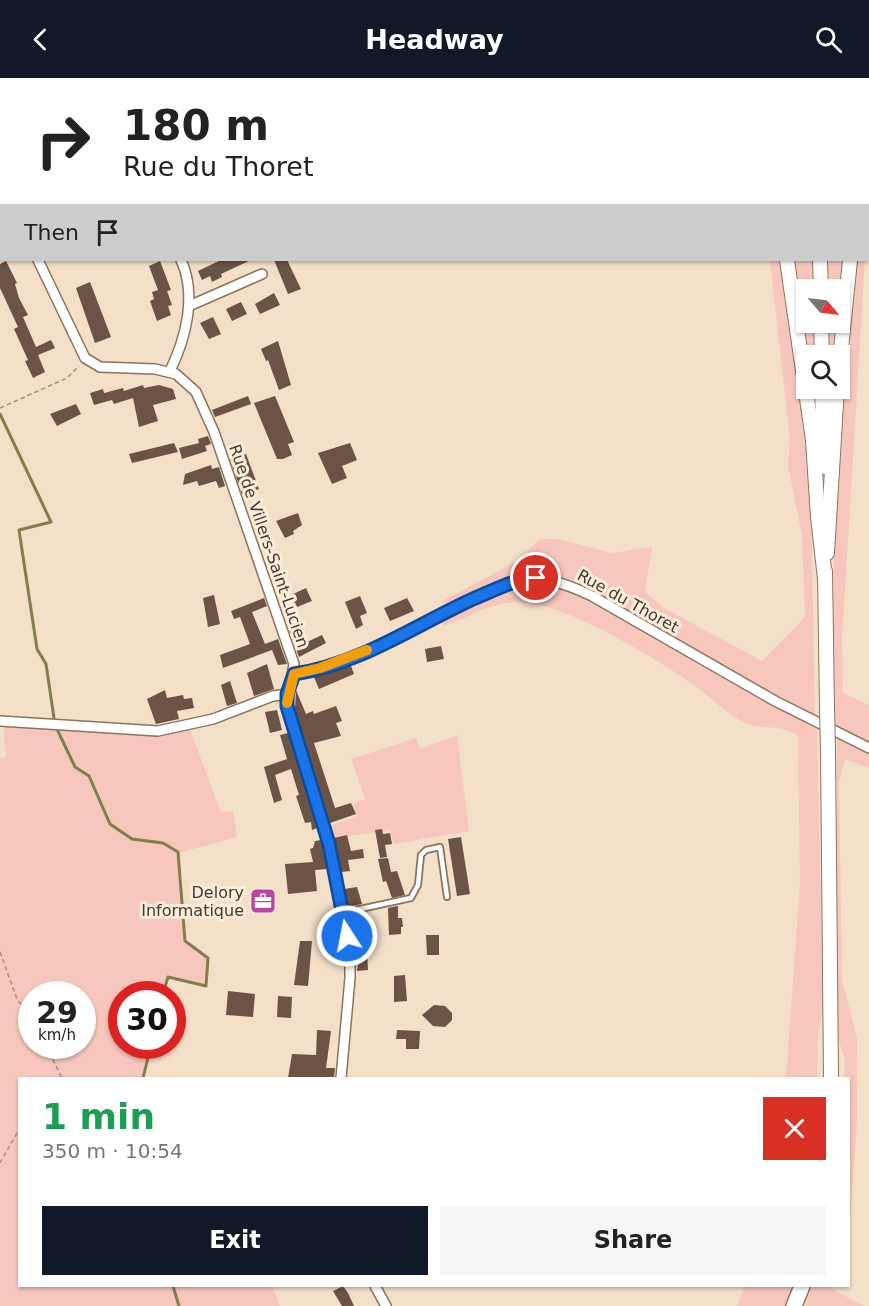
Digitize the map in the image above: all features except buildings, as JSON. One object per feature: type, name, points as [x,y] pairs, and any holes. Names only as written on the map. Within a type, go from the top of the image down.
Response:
[{"type":"main road","points":[[787,261],[812,429],[825,579]]},
{"type":"main road","points":[[820,261],[821,279]]},
{"type":"main road","points":[[841,345],[850,261]]},
{"type":"main road","points":[[822,399],[831,1077]]},
{"type":"main road","points":[[825,579],[836,399]]},
{"type":"main road","points":[[795,1306],[802,1287]]},
{"type":"street","points":[[38,261],[86,358],[100,367],[170,371],[183,338],[189,306],[187,281],[181,261]]},
{"type":"street","points":[[189,306],[262,274]]},
{"type":"street","name":"Rue de Villers-Saint-Lucien","points":[[170,371],[192,386],[208,417],[290,652],[294,674],[287,694],[289,713],[326,834],[351,969],[341,1077]]},
{"type":"street","name":"Rue du Thoret","points":[[294,674],[320,668],[362,652],[508,584],[528,579],[552,580],[592,596],[776,701],[869,748]]},
{"type":"street","points":[[0,721],[158,731],[213,718],[273,696],[287,694]]},
{"type":"street","points":[[376,1287],[387,1306]]},
{"type":"lane","points":[[342,913],[405,902],[411,898],[418,885],[422,855],[433,848],[440,847],[447,897]]},
{"type":"path","points":[[2,408],[67,378],[86,358]]},
{"type":"path","points":[[0,952],[18,1000]]},
{"type":"path","points":[[52,1059],[62,1077]]},
{"type":"path","points":[[0,1162],[18,1131]]},
{"type":"shaded area","points":[[770,261],[784,261],[796,345],[796,399],[804,399],[810,444],[815,716],[562,578],[544,574],[525,574],[443,604],[446,599],[514,563],[540,539],[558,539],[612,553],[652,547],[645,592],[664,608],[762,661],[805,617],[802,535],[788,466],[790,439]]},
{"type":"shaded area","points":[[791,261],[814,261],[814,279],[796,279],[796,290]]},
{"type":"shaded area","points":[[827,261],[846,261],[844,279],[827,279]]},
{"type":"shaded area","points":[[854,261],[865,261],[842,639],[843,693],[869,705],[869,741],[836,726],[833,689],[834,474],[841,399],[850,399],[850,345],[846,345],[847,333],[850,333]]},
{"type":"shaded area","points":[[803,333],[815,333],[815,345],[805,345]]},
{"type":"shaded area","points":[[827,333],[839,333],[838,345],[828,345]]},
{"type":"shaded area","points":[[540,582],[562,588],[628,622],[817,729],[823,1008],[818,1033],[817,1077],[786,1077],[800,883],[798,736],[791,732],[754,726],[741,721],[694,685],[634,647],[582,620],[557,610],[535,604],[508,603],[444,626],[440,618],[505,590]]},
{"type":"shaded area","points":[[3,723],[158,737],[190,730],[221,812],[233,811],[237,837],[178,853],[185,941],[208,958],[206,986],[168,977],[167,981],[108,981],[108,1059],[148,1059],[143,1077],[18,1077],[18,1287],[272,1287],[280,1306],[0,1306],[0,758],[6,757]]},
{"type":"shaded area","points":[[457,735],[469,831],[394,844],[390,830],[335,838],[331,826],[357,816],[353,804],[365,799],[351,759],[416,738],[420,749]]},
{"type":"shaded area","points":[[837,738],[869,752],[869,768],[845,759],[839,783],[842,980],[857,1038],[857,1121],[850,1221],[850,1077],[844,1077],[845,1060],[837,1035]]},
{"type":"shaded area","points":[[745,1287],[795,1287],[789,1306],[737,1306]]},
{"type":"shaded area","points":[[812,1287],[833,1287],[832,1289],[864,1306],[806,1306]]},
{"type":"waterway","points":[[0,414],[51,522],[19,530],[37,649],[46,664],[54,718]]},
{"type":"waterway","points":[[56,727],[75,767],[89,776],[110,824],[132,839],[163,843],[178,852],[185,941],[208,958],[206,986],[186,981]]},
{"type":"waterway","points":[[167,981],[168,977],[185,981]]},
{"type":"waterway","points":[[143,1077],[148,1059]]},
{"type":"waterway","points":[[173,1287],[179,1306]]},
{"type":"slow traffic","points":[[287,703],[287,694],[294,674],[320,668],[367,650]]},
{"type":"place","name":"Delory Informatique","points":[[263,901]]},
{"type":"route","points":[[347,936],[329,844],[287,706],[287,694],[294,674],[320,668],[362,652],[508,584],[536,578]]}]
